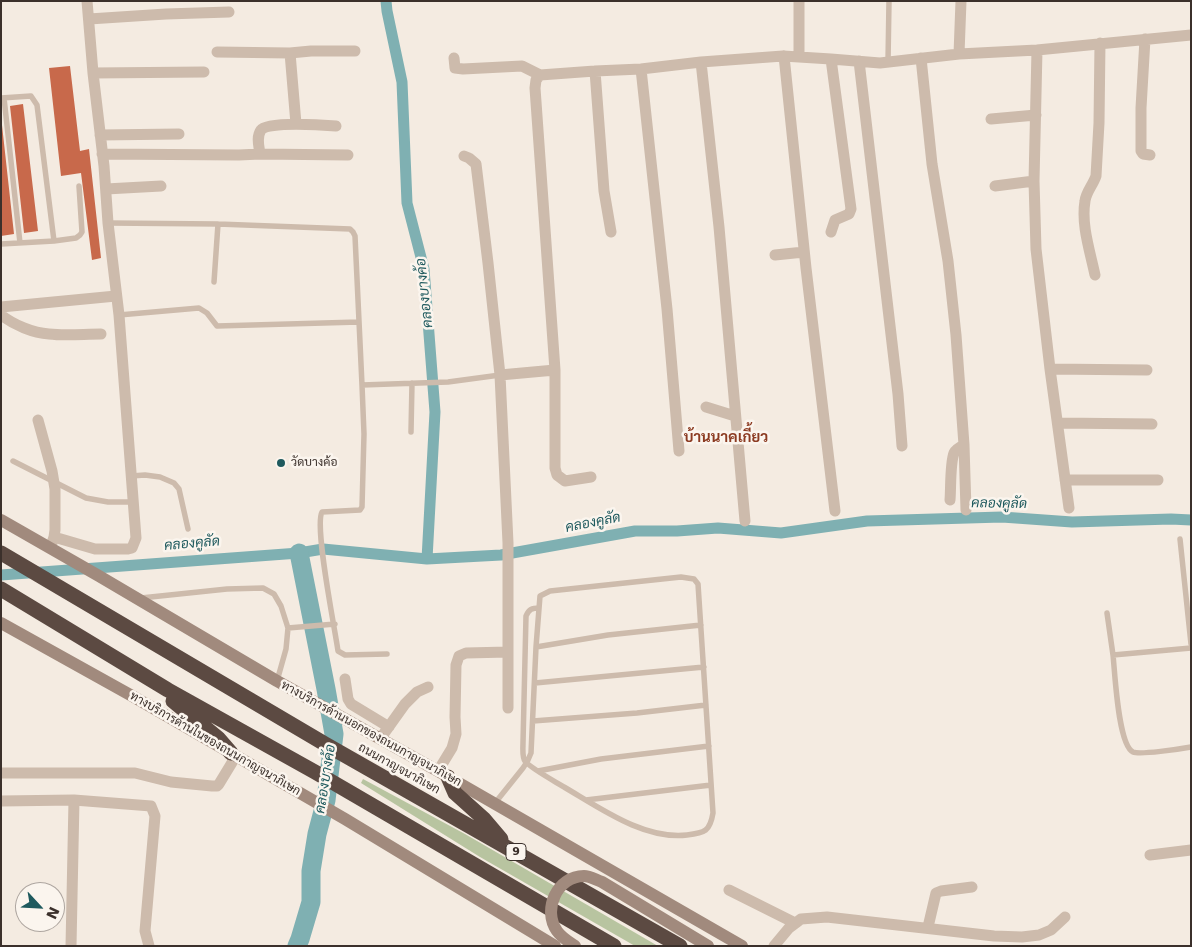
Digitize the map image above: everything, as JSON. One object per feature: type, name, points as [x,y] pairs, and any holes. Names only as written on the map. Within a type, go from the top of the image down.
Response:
[{"type":"highway","name":"ถนนกาญจนาภิเษก","points":[[4,554],[350,759],[680,946]]},
{"type":"highway","points":[[6,592],[168,690],[343,788],[614,946]]},
{"type":"highway","points":[[168,690],[174,703],[218,738],[233,755]]},
{"type":"highway","points":[[443,774],[455,793],[484,819],[506,846]]},
{"type":"main road","name":"ทางบริการด้านนอกของถนนกาญจนาภิเษก","points":[[1,520],[52,543],[62,555],[277,682],[443,774],[742,946]]},
{"type":"main road","name":"ทางบริการด้านในของถนนกาญจนาภิเษก","points":[[1,623],[345,819],[555,946]]},
{"type":"main road","points":[[575,946],[558,933],[554,927],[551,906],[557,891],[562,885],[573,878],[582,876],[602,882],[708,946]]},
{"type":"street","points":[[38,420],[55,489],[52,543],[95,549],[132,548],[136,538],[119,316],[87,1]]},
{"type":"street","points":[[800,1],[800,57]]},
{"type":"street","points":[[959,54],[961,1]]},
{"type":"street","points":[[89,19],[229,12]]},
{"type":"street","points":[[454,58],[455,68],[463,70],[522,66],[540,76],[784,56],[888,62],[959,54],[1037,50],[1191,35]]},
{"type":"street","points":[[1145,39],[1141,108],[1141,151],[1143,154],[1150,155]]},
{"type":"street","points":[[1095,275],[1084,224],[1084,212],[1087,193],[1094,183],[1096,176],[1100,43]]},
{"type":"street","points":[[1037,50],[1034,181],[1036,249],[1069,508]]},
{"type":"street","points":[[217,52],[355,52]]},
{"type":"street","points":[[290,53],[296,124]]},
{"type":"street","points":[[784,56],[804,252],[835,511]]},
{"type":"street","points":[[831,58],[851,209],[849,214],[835,220],[831,232]]},
{"type":"street","points":[[921,58],[932,164],[948,261],[956,335],[964,446],[966,510]]},
{"type":"street","points":[[859,61],[898,394],[902,446]]},
{"type":"street","points":[[701,62],[719,226],[745,521]]},
{"type":"street","points":[[641,69],[668,309],[678,451]]},
{"type":"street","points":[[595,71],[604,191],[611,232]]},
{"type":"street","points":[[93,73],[204,72]]},
{"type":"street","points":[[540,76],[536,80],[534,88],[555,370],[555,468],[557,475],[565,481],[591,477]]},
{"type":"street","points":[[991,119],[1036,115]]},
{"type":"street","points":[[260,154],[258,142],[263,128],[296,124],[336,126]]},
{"type":"street","points":[[100,135],[179,134]]},
{"type":"street","points":[[102,154],[348,155]]},
{"type":"street","points":[[464,156],[476,164],[500,375],[508,543],[508,708]]},
{"type":"street","points":[[995,186],[1034,181]]},
{"type":"street","points":[[106,189],[161,186]]},
{"type":"street","points":[[775,255],[804,252]]},
{"type":"street","points":[[1,307],[116,296]]},
{"type":"street","points":[[1,316],[29,329],[47,334],[100,334]]},
{"type":"street","points":[[1050,369],[1147,370]]},
{"type":"street","points":[[500,375],[555,370]]},
{"type":"street","points":[[706,407],[735,416]]},
{"type":"street","points":[[1058,423],[1152,424]]},
{"type":"street","points":[[950,500],[952,460],[958,448],[964,446]]},
{"type":"street","points":[[1066,480],[1158,480]]},
{"type":"street","points":[[443,774],[456,734],[456,665],[459,656],[466,653],[508,652]]},
{"type":"street","points":[[345,679],[348,699],[351,704],[389,727]]},
{"type":"street","points":[[380,739],[405,704],[417,692],[428,687]]},
{"type":"street","points":[[1,773],[135,772],[171,782],[217,786],[233,755]]},
{"type":"street","points":[[71,946],[74,800]]},
{"type":"street","points":[[1,801],[74,800],[151,806],[155,816],[145,931],[149,946]]},
{"type":"street","points":[[1150,855],[1191,850]]},
{"type":"street","points":[[928,928],[936,893],[972,887]]},
{"type":"street","points":[[729,890],[795,923]]},
{"type":"street","points":[[774,946],[795,923],[802,920],[827,917],[994,936],[1022,937],[1039,935],[1050,930],[1065,917]]},
{"type":"lane","points":[[888,62],[889,1]]},
{"type":"lane","points":[[20,243],[2,98],[31,96],[37,105],[54,241]]},
{"type":"lane","points":[[1,244],[54,241],[76,238],[80,235],[82,232],[78,186]]},
{"type":"lane","points":[[108,222],[350,229],[354,232],[364,434],[362,507],[360,510],[322,512],[320,515],[320,533],[332,625],[338,651],[345,655],[387,654]]},
{"type":"lane","points":[[214,282],[218,224]]},
{"type":"lane","points":[[119,316],[199,308],[208,313],[217,326],[359,322]]},
{"type":"lane","points":[[362,385],[448,382],[500,375]]},
{"type":"lane","points":[[411,432],[412,383]]},
{"type":"lane","points":[[14,461],[86,498],[108,502],[133,502]]},
{"type":"lane","points":[[131,476],[160,477],[174,483],[179,489],[188,529]]},
{"type":"lane","points":[[1113,655],[1191,646],[1180,540]]},
{"type":"lane","points":[[494,804],[527,763],[531,753],[540,596],[550,591],[681,576],[694,579],[698,584],[713,813],[711,824],[705,831],[688,835],[654,833],[632,826],[538,771],[527,763],[524,760],[526,616],[531,609],[539,608]]},
{"type":"lane","points":[[136,598],[227,589],[263,588],[274,594],[281,606],[288,628],[286,649],[277,682]]},
{"type":"lane","points":[[1107,613],[1120,722],[1127,747],[1132,752],[1142,753],[1191,747]]},
{"type":"lane","points":[[288,628],[332,625]]},
{"type":"lane","points":[[536,647],[608,635],[700,625]]},
{"type":"lane","points":[[535,682],[704,667]]},
{"type":"lane","points":[[533,721],[706,706]]},
{"type":"lane","points":[[538,771],[601,759],[709,746]]},
{"type":"lane","points":[[586,800],[711,785]]},
{"type":"green space","points":[[363,779],[465,834],[658,946],[635,946],[480,857],[361,783]]},
{"type":"building","points":[[70,66],[80,151],[89,149],[101,258],[92,260],[81,173],[61,176],[49,68]]},
{"type":"building","points":[[23,104],[38,231],[24,233],[10,106]]},
{"type":"building","points":[[1,116],[14,234],[1,236]]},
{"type":"waterway","name":"คลองบางค้อ","points":[[386,1],[402,82],[407,203],[424,269],[435,412],[427,559]]},
{"type":"waterway","name":"คลองคูลัด","points":[[1,575],[299,553],[323,549],[427,559],[501,555],[635,531],[677,531],[718,528],[781,533],[867,521],[1002,517],[1072,522],[1191,520]]},
{"type":"waterway","name":"คลองบางค้อ","points":[[297,946],[311,902],[311,871],[317,834],[326,800],[334,734],[299,553]]},
{"type":"place","name":"วัดบางค้อ","points":[[281,463]]},
{"type":"district","name":"บ้านนาคเกี้ยว","points":[[726,438]]}]
